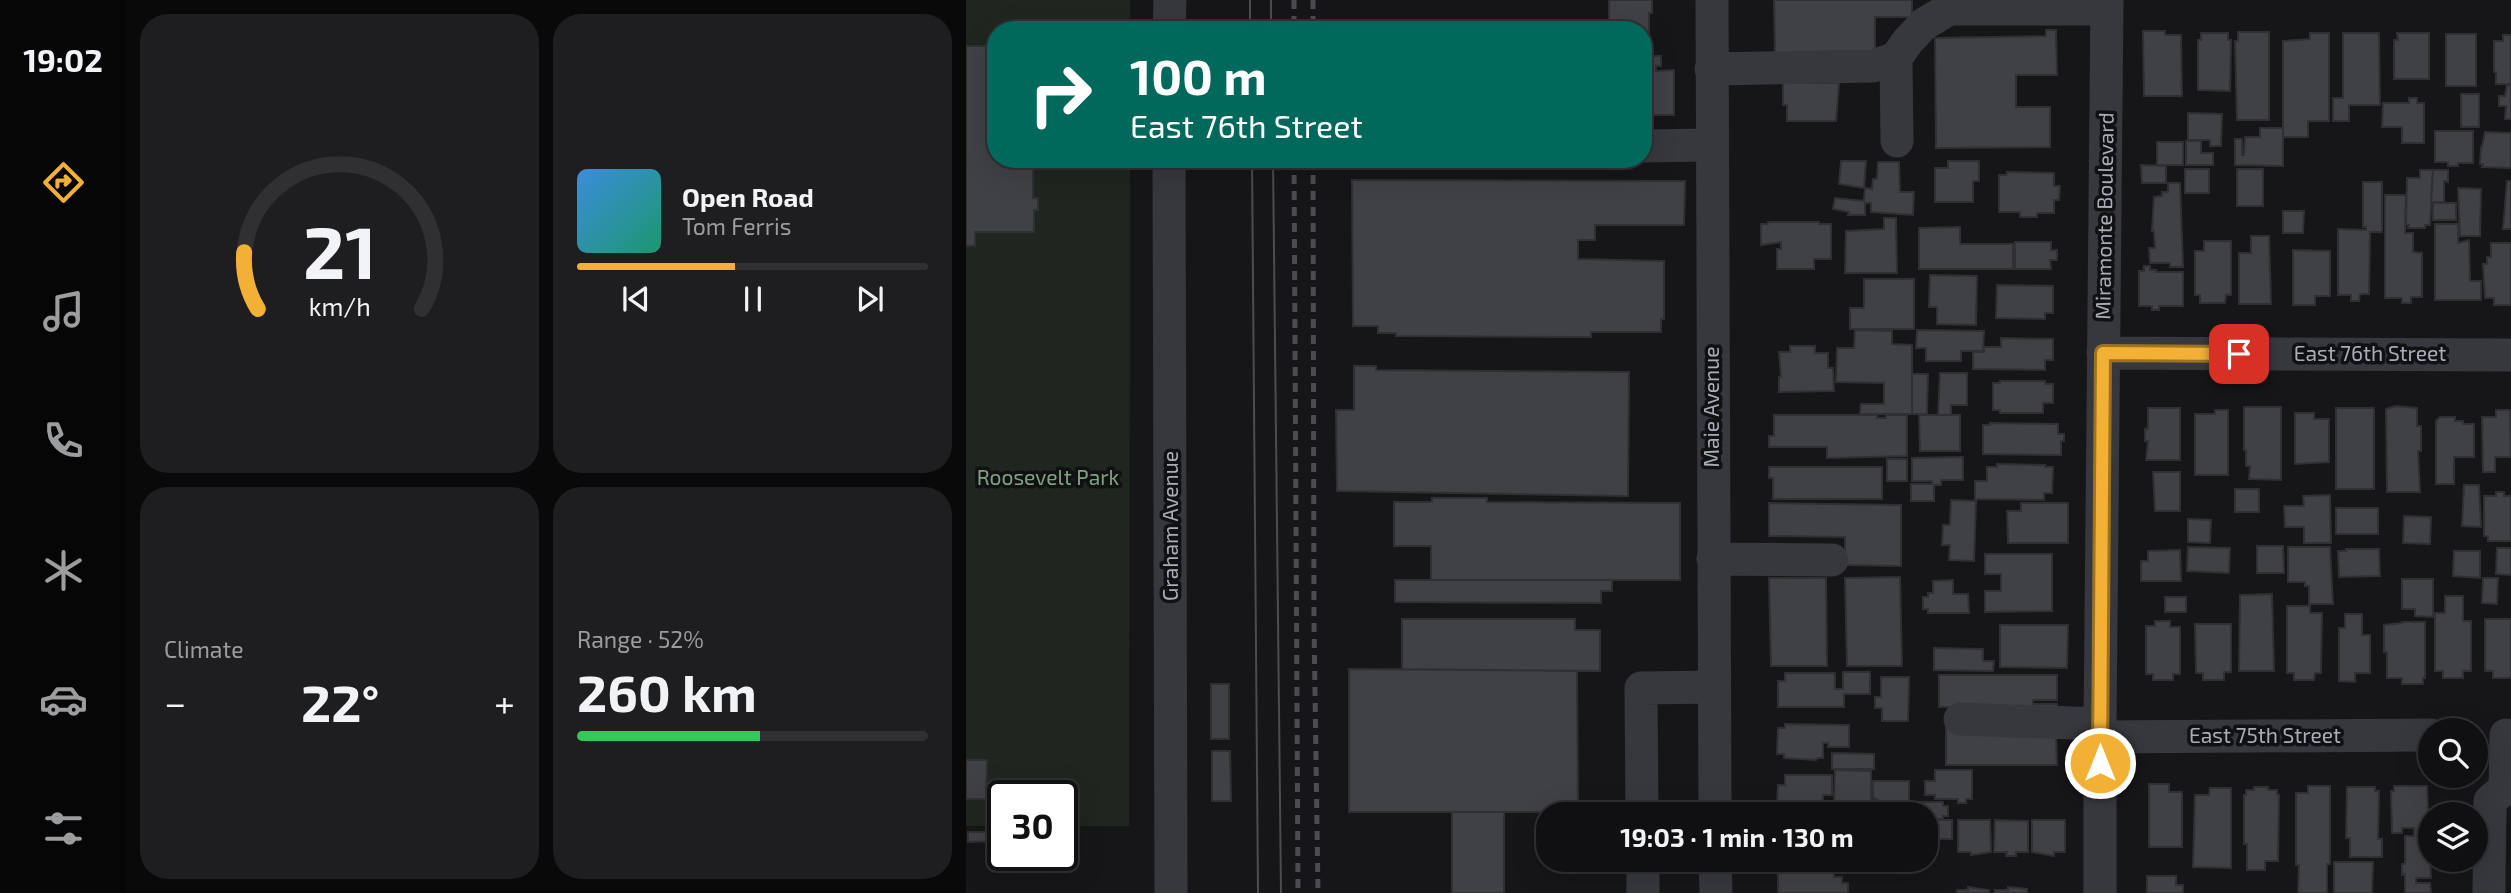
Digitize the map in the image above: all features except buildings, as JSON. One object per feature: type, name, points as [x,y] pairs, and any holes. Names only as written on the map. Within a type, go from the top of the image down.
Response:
[{"type":"street","points":[[1169,21],[1170,0]]},
{"type":"street","name":"Maie Avenue","points":[[1712,0],[1715,802]]},
{"type":"street","points":[[1712,69],[1873,66],[1896,58],[1924,24],[1949,9],[2107,5]]},
{"type":"street","name":"Miramonte Boulevard","points":[[2100,893],[2099,731],[2107,5]]},
{"type":"street","points":[[1896,58],[1897,141]]},
{"type":"street","points":[[1652,146],[1711,145]]},
{"type":"street","name":"Graham Avenue","points":[[1169,168],[1171,893]]},
{"type":"street","name":"East 76th Street","points":[[2103,353],[2511,355]]},
{"type":"street","points":[[1713,559],[1832,560]]},
{"type":"street","points":[[1642,802],[1641,688],[1714,687]]},
{"type":"street","name":"East 75th Street","points":[[1960,719],[2099,731],[2418,736]]},
{"type":"street","points":[[2489,893],[2490,801],[2505,788],[2498,735]]},
{"type":"street","points":[[1643,872],[1643,893]]},
{"type":"street","points":[[1715,872],[1716,893]]},
{"type":"green space","name":"Roosevelt Park","points":[[966,0],[1130,0],[1130,21],[987,21],[987,168],[1130,168],[1129,826],[1078,826],[1078,780],[987,780],[987,826],[966,826]]},
{"type":"tram line","points":[[1250,0],[1250,21]]},
{"type":"tram line","points":[[1271,0],[1271,21]]},
{"type":"tram line","points":[[1252,168],[1258,893]]},
{"type":"tram line","points":[[1273,168],[1281,893]]},
{"type":"railway","points":[[1294,0],[1294,21]]},
{"type":"railway","points":[[1313,0],[1313,21]]},
{"type":"railway","points":[[1294,168],[1298,893]]},
{"type":"railway","points":[[1313,168],[1314,624],[1318,893]]},
{"type":"route","points":[[2100,763],[2103,353],[2239,354]]}]
